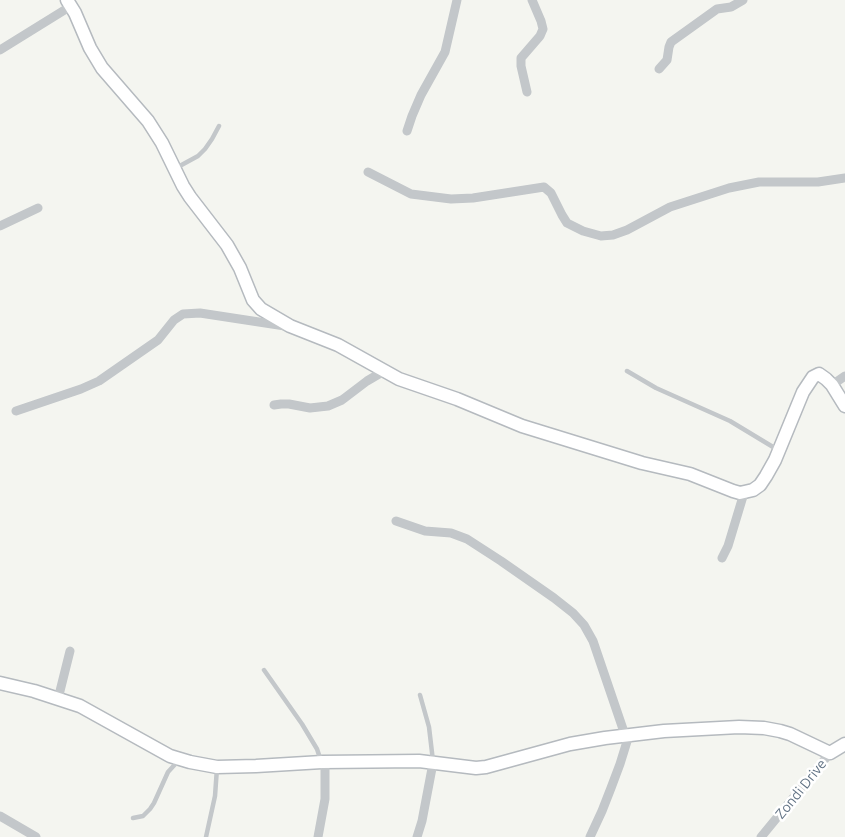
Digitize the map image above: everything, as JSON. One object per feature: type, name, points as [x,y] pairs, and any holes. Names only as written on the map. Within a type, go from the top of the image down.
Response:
[{"type":"street","points":[[407,131],[417,103],[445,52],[457,0]]},
{"type":"street","points":[[527,92],[521,58],[540,36],[542,29],[541,21],[532,0]]},
{"type":"street","points":[[660,69],[667,60],[671,42],[716,10],[731,7],[743,0]]},
{"type":"street","points":[[0,50],[69,3],[90,48],[102,68],[148,121],[162,143],[190,197],[227,245],[240,268],[247,288],[256,304],[271,316],[290,326],[338,345],[398,379],[457,399],[522,426],[642,463],[690,474],[733,491],[744,492],[753,490],[769,472],[803,392],[816,374],[826,378],[845,406]]},
{"type":"street","points":[[368,172],[411,194],[451,199],[473,198],[544,187],[551,193],[567,223],[583,231],[602,236],[613,235],[627,230],[670,207],[713,192],[738,186],[759,182],[818,182],[845,178]]},
{"type":"street","points":[[0,226],[38,208]]},
{"type":"street","points":[[16,411],[99,381],[158,340],[174,320],[183,314],[200,312],[290,326]]},
{"type":"street","points":[[274,405],[288,404],[310,408],[328,406],[342,400],[384,371]]},
{"type":"street","points":[[832,385],[845,376]]},
{"type":"street","points":[[722,558],[728,546],[744,492]]},
{"type":"street","points":[[396,520],[425,531],[451,532],[467,539],[543,590],[573,613],[584,625],[593,640],[627,735],[620,764],[590,837]]},
{"type":"street","points":[[58,699],[70,651]]},
{"type":"street","points":[[0,683],[14,685],[80,706],[158,750],[180,759],[217,767],[324,762],[419,762],[476,768],[486,767],[570,744],[627,735],[738,727],[780,731],[830,753]]},
{"type":"street","name":"Zondi Drive","points":[[761,837],[830,753],[845,744]]},
{"type":"street","points":[[318,837],[325,799],[324,762]]},
{"type":"street","points":[[417,837],[433,763]]},
{"type":"street","points":[[0,816],[36,837]]},
{"type":"lane","points":[[175,169],[198,156],[205,149],[219,126]]},
{"type":"lane","points":[[627,371],[656,388],[720,415],[779,451]]},
{"type":"lane","points":[[264,670],[302,724],[324,762]]},
{"type":"lane","points":[[420,695],[429,727],[433,763]]},
{"type":"lane","points":[[133,818],[143,816],[150,809],[168,772],[180,759]]},
{"type":"lane","points":[[206,837],[215,796],[217,767]]}]
